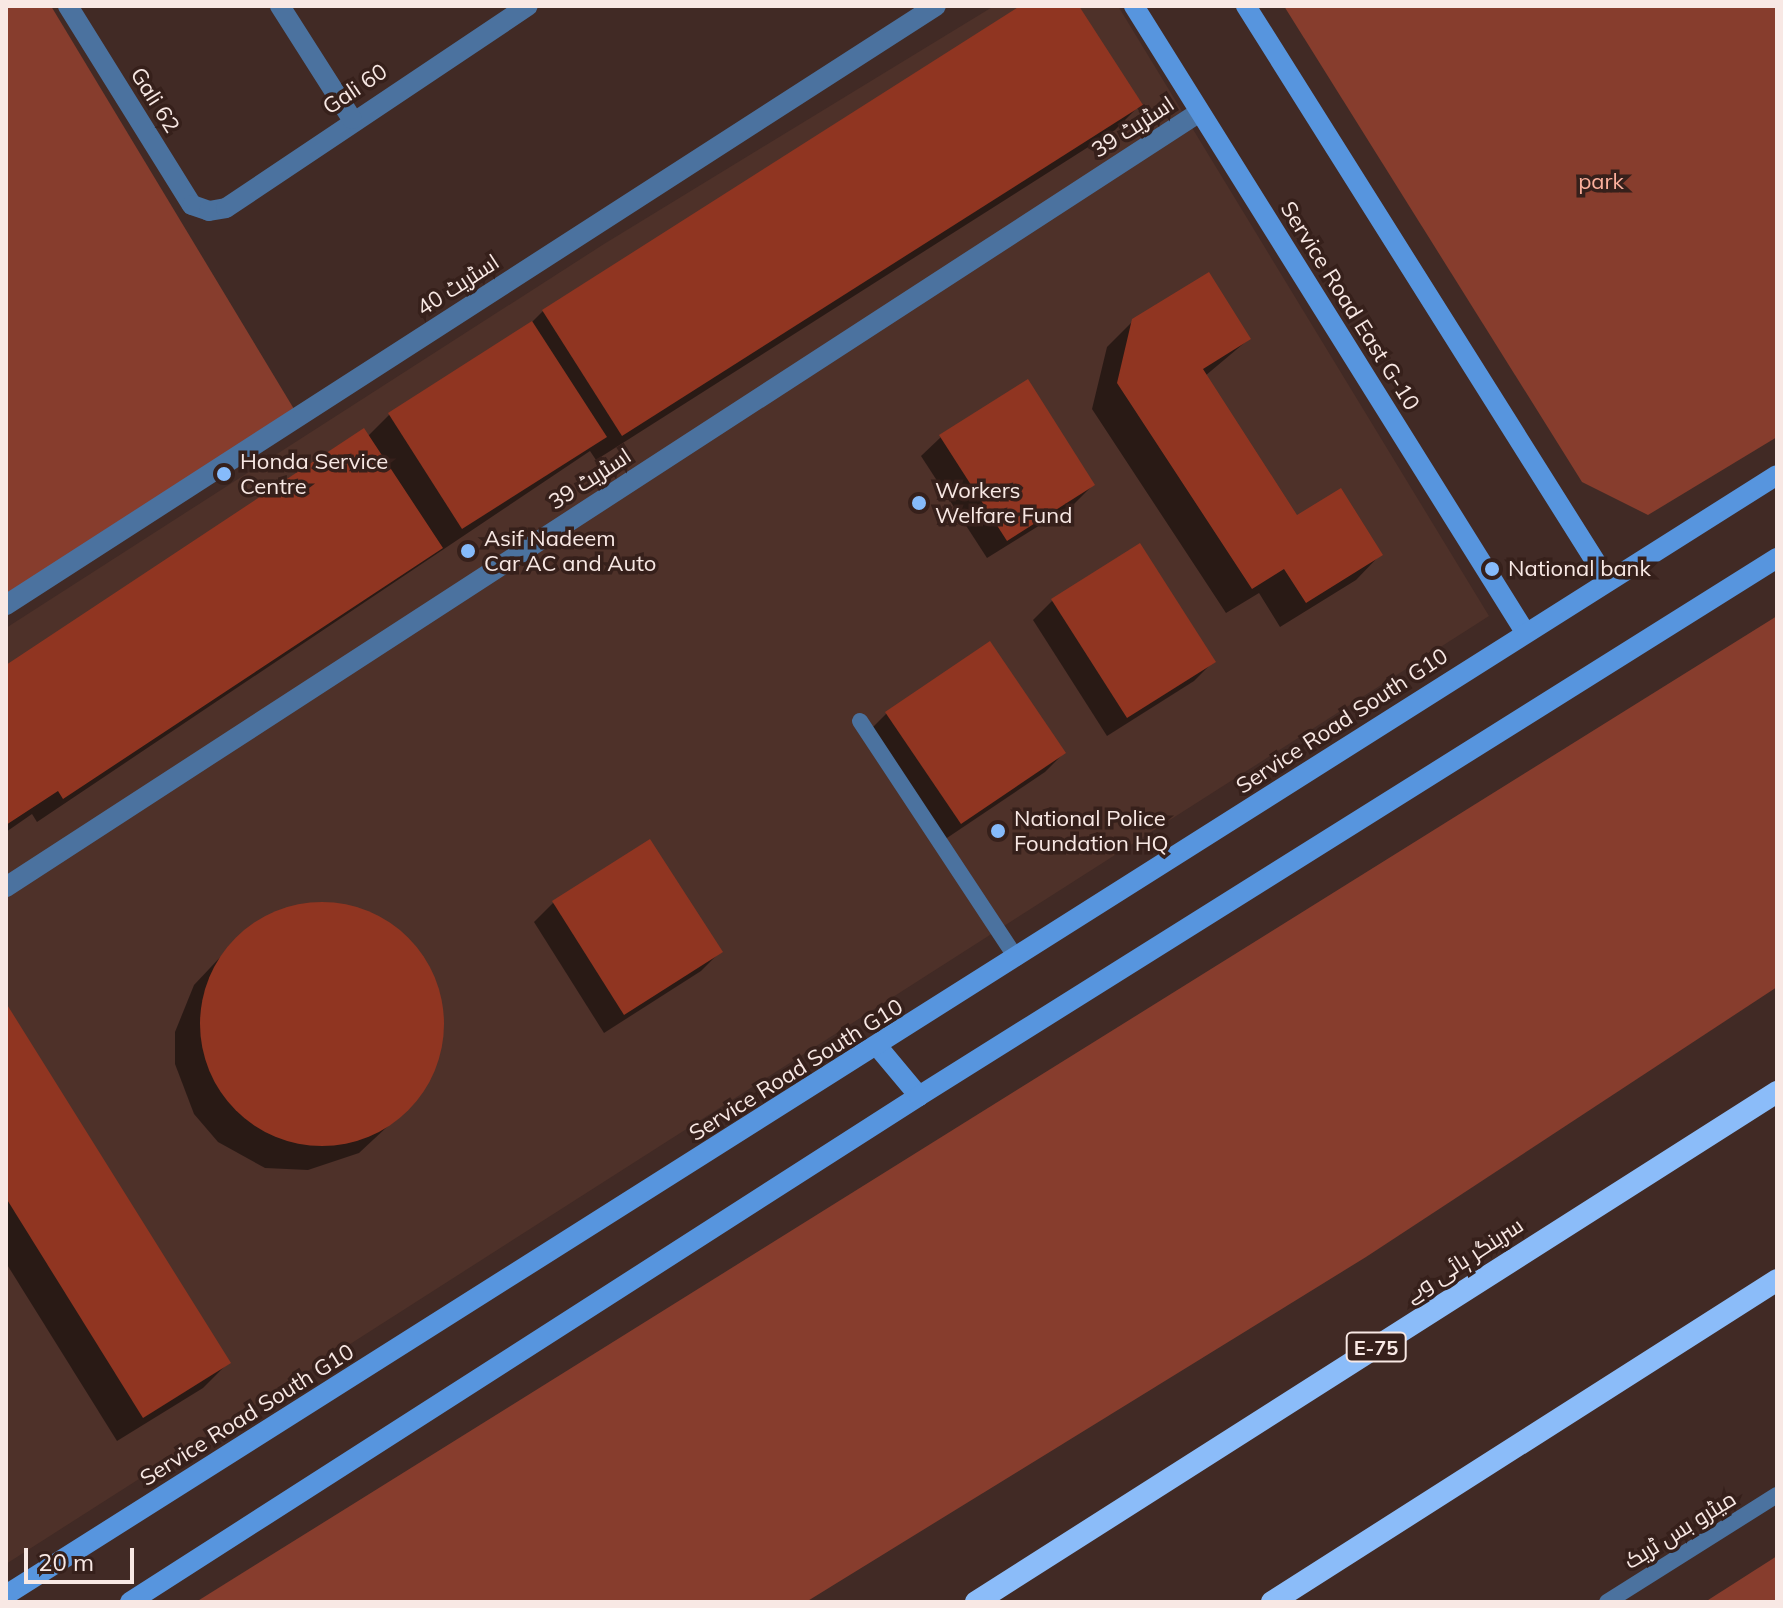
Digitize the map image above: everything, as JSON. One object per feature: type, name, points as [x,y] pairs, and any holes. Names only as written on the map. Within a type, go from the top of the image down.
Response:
[{"type":"highway","name":"سرینگر ہائی وے","points":[[976,1602],[1777,1092]]},
{"type":"highway","points":[[1272,1602],[1777,1280]]},
{"type":"main road","name":"Service Road East G-10","points":[[1134,6],[1525,632]]},
{"type":"main road","points":[[1246,6],[1607,580]]},
{"type":"main road","name":"Service Road South G10","points":[[6,1595],[878,1047],[1525,632],[1777,475]]},
{"type":"main road","points":[[130,1602],[919,1096],[1777,558]]},
{"type":"main road","points":[[878,1047],[919,1096]]},
{"type":"street","name":"Gali 62","points":[[68,6],[192,205],[209,211]]},
{"type":"street","points":[[280,6],[352,119]]},
{"type":"street","name":"Gali 60","points":[[209,211],[226,208],[352,119],[528,6]]},
{"type":"street","name":"اسٹریٹ 40","points":[[6,605],[936,6]]},
{"type":"street","name":"اسٹریٹ 39","points":[[6,887],[1200,112]]},
{"type":"lane","points":[[860,721],[1016,958]]},
{"type":"lane","name":"میٹرو بس ٹریک","points":[[1607,1602],[1777,1495]]},
{"type":"shaded area","points":[[994,6],[1118,6],[1489,616],[6,1564],[6,628],[604,244]]},
{"type":"green space","points":[[6,6],[51,6],[297,414],[6,594]]},
{"type":"green space","name":"park","points":[[1284,6],[1777,6],[1777,437],[1648,515],[1582,482]]},
{"type":"green space","points":[[1777,616],[1777,987],[1366,1257],[806,1602],[196,1602]]},
{"type":"green space","points":[[1777,1556],[1777,1602],[1705,1602]]},
{"type":"building","points":[[1020,6],[1079,6],[1143,105],[622,436],[542,310]]},
{"type":"building","points":[[1209,272],[1251,339],[1203,369],[1297,515],[1341,488],[1383,555],[1306,603],[1284,569],[1252,589],[1117,383],[1132,319]]},
{"type":"building","points":[[532,321],[607,437],[462,529],[388,413]]},
{"type":"building","points":[[1028,379],[1095,485],[1007,541],[939,435]]},
{"type":"building","points":[[364,428],[443,548],[63,799],[58,791],[6,825],[6,665]]},
{"type":"building","points":[[1140,543],[1216,662],[1127,718],[1051,599]]},
{"type":"building","points":[[990,641],[1066,753],[961,824],[885,712]]},
{"type":"building","points":[[650,839],[723,952],[624,1015],[552,901]]},
{"type":"building","points":[[322,902],[346,904],[369,911],[390,922],[408,938],[424,956],[435,977],[442,1000],[442,1048],[435,1071],[424,1092],[408,1110],[390,1126],[369,1137],[346,1144],[322,1146],[298,1144],[275,1137],[254,1126],[236,1110],[220,1092],[209,1071],[202,1048],[200,1024],[202,1000],[209,977],[220,956],[236,938],[254,922],[275,911],[298,904]]},
{"type":"building","points":[[6,1003],[231,1363],[143,1418],[6,1198]]},
{"type":"place","name":"Honda Service Centre","points":[[224,474]]},
{"type":"place","name":"Workers Welfare Fund","points":[[919,503]]},
{"type":"place","name":"Asif Nadeem Car AC and Auto","points":[[468,551]]},
{"type":"place","name":"National bank","points":[[1492,569]]},
{"type":"place","name":"National Police Foundation HQ","points":[[998,831]]}]
